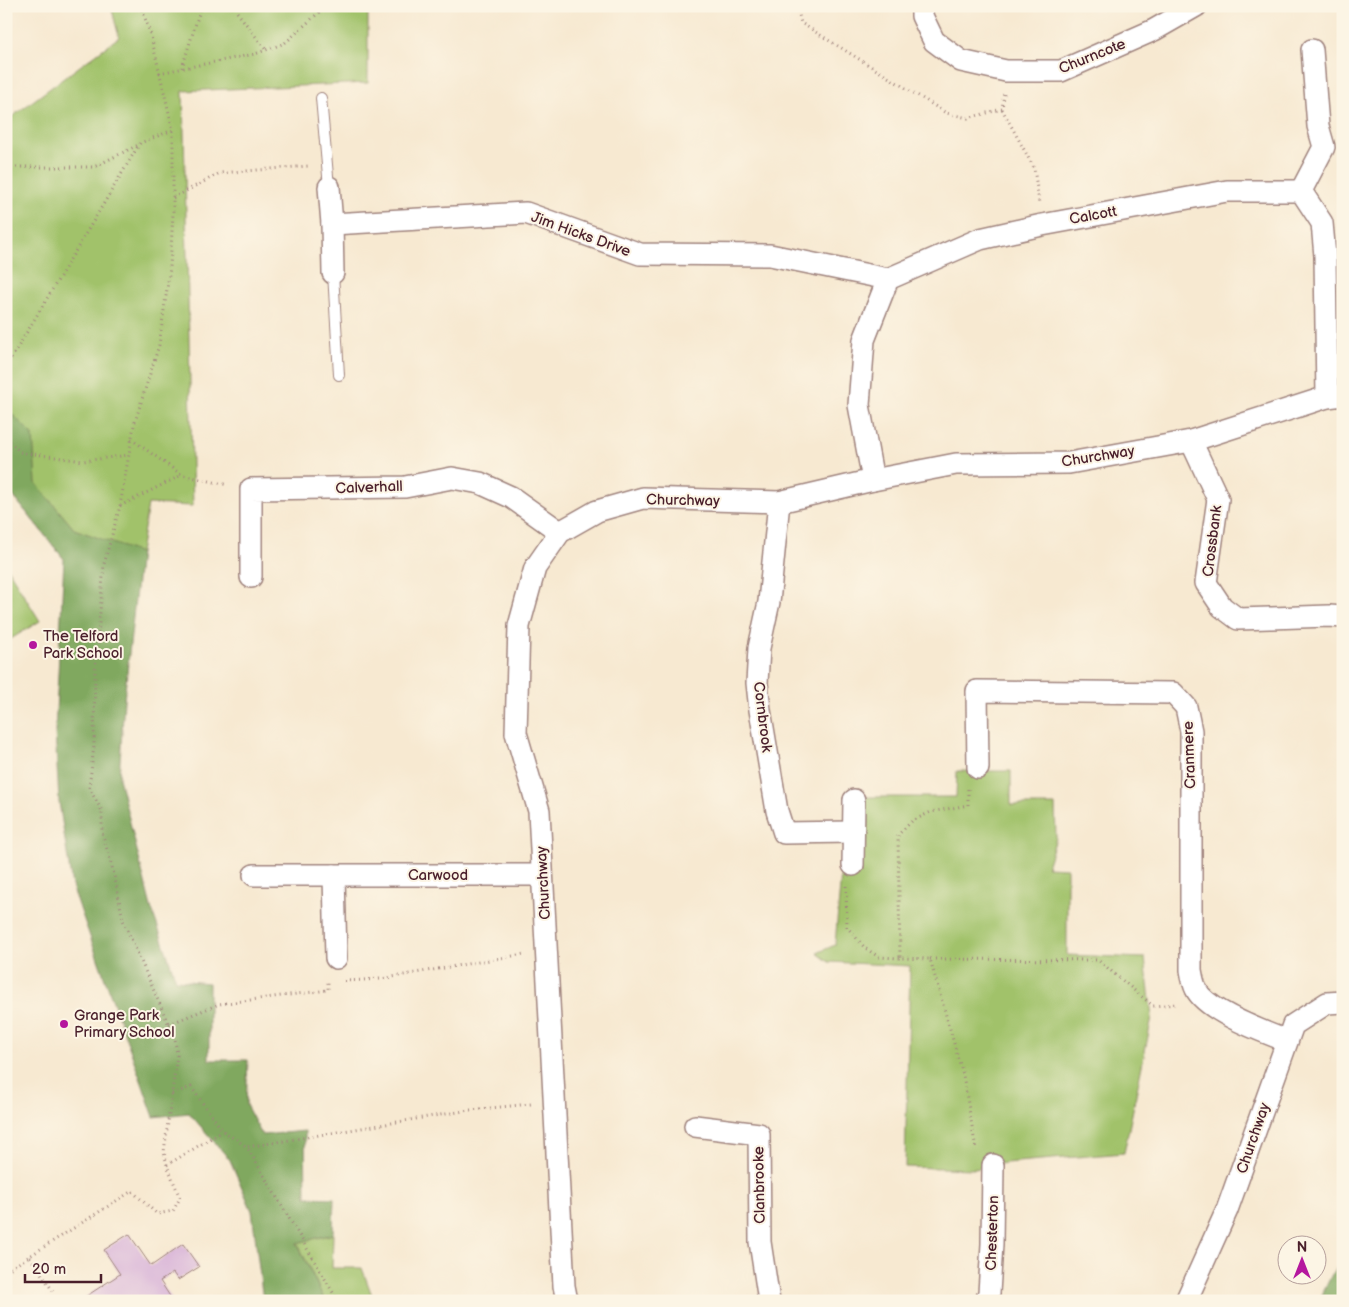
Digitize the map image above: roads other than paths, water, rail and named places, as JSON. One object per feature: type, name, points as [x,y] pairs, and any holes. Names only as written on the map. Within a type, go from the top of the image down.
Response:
[{"type":"street","name":"Churncote","points":[[922,6],[922,16],[934,41],[961,61],[1006,71],[1061,71],[1154,30],[1196,6]]},
{"type":"street","points":[[1312,50],[1318,126],[1324,147],[1301,191],[1322,223],[1335,396]]},
{"type":"street","points":[[329,187],[333,273]]},
{"type":"street","name":"Calcott","points":[[888,279],[980,239],[1042,224],[1227,191],[1301,191]]},
{"type":"street","name":"Jim Hicks Drive","points":[[332,224],[526,213],[640,254],[770,255],[888,279]]},
{"type":"street","points":[[873,480],[859,404],[864,340],[888,279]]},
{"type":"street","name":"Churchway","points":[[567,1301],[564,1286],[539,812],[516,733],[519,626],[536,568],[560,532],[597,511],[643,498],[779,502],[873,480],[956,464],[1069,463],[1192,441],[1335,396]]},
{"type":"street","name":"Crossbank","points":[[1192,441],[1218,499],[1206,583],[1222,607],[1238,619],[1343,617]]},
{"type":"street","name":"Calverhall","points":[[252,577],[251,489],[405,487],[452,478],[480,483],[511,497],[560,532]]},
{"type":"street","name":"Cornbrook","points":[[779,502],[769,602],[759,648],[757,683],[777,812],[784,833],[852,832]]},
{"type":"street","name":"Cranmere","points":[[978,768],[977,691],[1172,693],[1186,706],[1191,731],[1191,970],[1196,990],[1208,1002],[1232,1017],[1287,1040]]},
{"type":"street","points":[[853,865],[852,832],[854,800]]},
{"type":"street","name":"Carwood","points":[[254,875],[542,875]]},
{"type":"street","points":[[334,875],[336,958]]},
{"type":"street","name":"Churchway","points":[[1186,1301],[1227,1210],[1293,1025],[1327,1003],[1343,1002]]},
{"type":"street","name":"Clanbrooke","points":[[695,1126],[759,1134],[760,1242],[769,1301]]},
{"type":"street","name":"Chesterton","points":[[986,1301],[989,1293],[992,1244],[993,1165]]},
{"type":"lane","points":[[322,98],[329,187]]},
{"type":"lane","points":[[333,273],[339,375]]},
{"type":"place","name":"The Telford Park School","points":[[33,645]]},
{"type":"place","name":"Grange Park Primary School","points":[[64,1024]]}]
